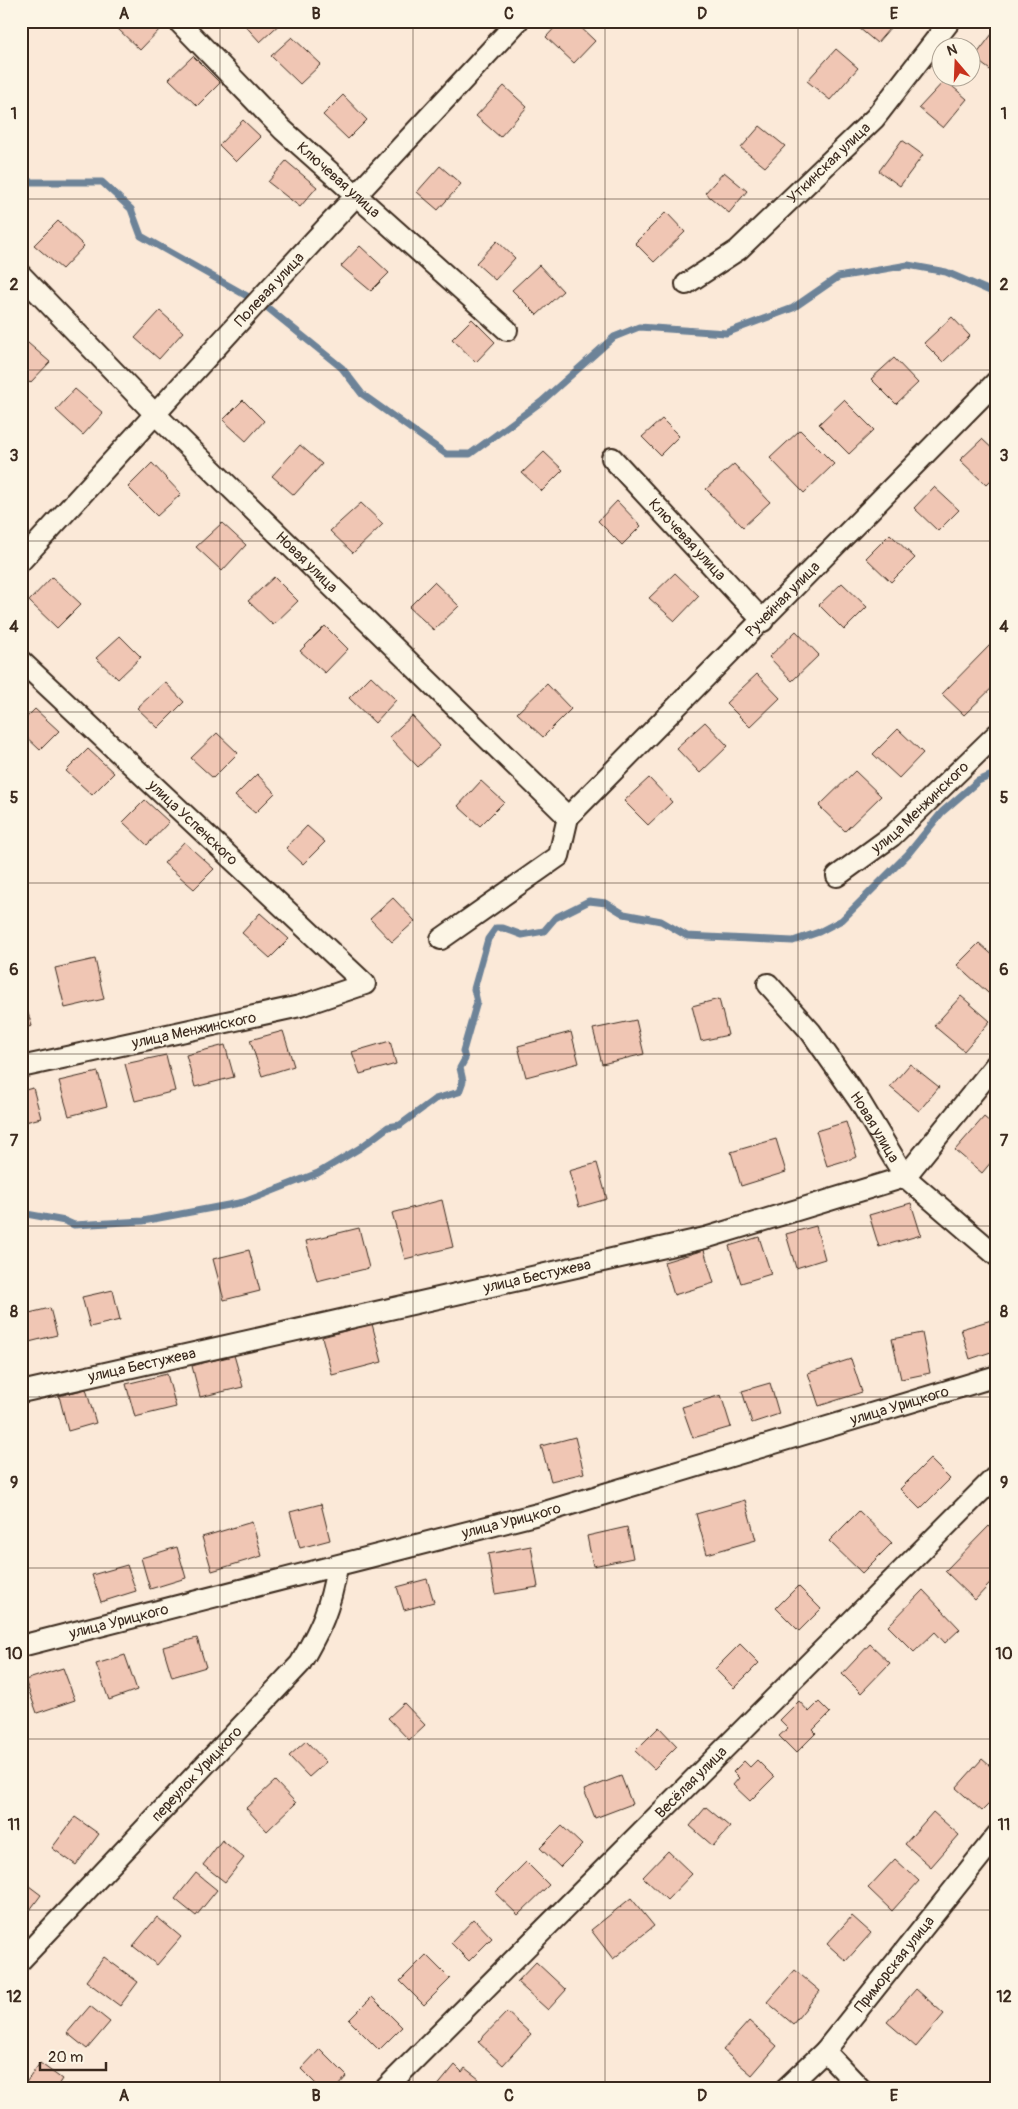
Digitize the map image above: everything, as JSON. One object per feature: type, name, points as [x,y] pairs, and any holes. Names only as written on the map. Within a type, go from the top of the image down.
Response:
[{"type":"street","name":"Ключевая улица","points":[[178,21],[283,130],[507,330]]},
{"type":"street","name":"Полевая улица","points":[[21,560],[518,21]]},
{"type":"street","name":"Уткинская улица","points":[[686,284],[738,250],[875,118],[950,21]]},
{"type":"street","name":"Новая улица","points":[[21,275],[155,414],[568,817]]},
{"type":"street","name":"Ручейная улица","points":[[568,817],[763,621],[997,381]]},
{"type":"street","name":"Ключевая улица","points":[[612,458],[763,621]]},
{"type":"street","name":"улица Успенского","points":[[21,661],[366,984]]},
{"type":"street","name":"улица Менжинского","points":[[837,876],[892,836],[997,734]]},
{"type":"street","points":[[440,938],[559,856],[568,817]]},
{"type":"street","name":"улица Менжинского","points":[[21,1067],[300,1006],[366,984]]},
{"type":"street","name":"Новая улица","points":[[768,984],[811,1032],[860,1102],[905,1178],[997,1256]]},
{"type":"street","points":[[905,1178],[997,1063]]},
{"type":"street","name":"улица Бестужева","points":[[21,1392],[705,1238],[905,1178]]},
{"type":"street","name":"улица Урицкого","points":[[21,1646],[337,1567],[538,1514],[997,1376]]},
{"type":"street","name":"Весёлая улица","points":[[386,2088],[997,1475]]},
{"type":"street","name":"переулок Урицкого","points":[[21,1960],[300,1664],[319,1631],[331,1602],[337,1567]]},
{"type":"street","name":"Приморская улица","points":[[786,2088],[825,2050],[997,1835]]},
{"type":"street","points":[[825,2050],[860,2088]]},
{"type":"building","points":[[125,21],[158,21],[163,26],[140,50],[117,28]]},
{"type":"building","points":[[241,21],[283,21],[260,42]]},
{"type":"building","points":[[561,21],[574,21],[595,41],[574,63],[546,37]]},
{"type":"building","points":[[854,21],[896,21],[877,43],[853,23]]},
{"type":"building","points":[[995,30],[997,32],[997,75],[980,62],[980,50]]},
{"type":"building","points":[[292,37],[321,64],[300,84],[271,56]]},
{"type":"building","points":[[836,49],[858,68],[830,100],[807,81]]},
{"type":"building","points":[[193,56],[220,83],[197,106],[169,79]]},
{"type":"building","points":[[504,86],[527,107],[500,137],[476,116]]},
{"type":"building","points":[[938,88],[954,88],[967,99],[943,128],[919,108]]},
{"type":"building","points":[[343,95],[367,120],[348,139],[323,115]]},
{"type":"building","points":[[243,120],[261,137],[236,162],[219,145]]},
{"type":"building","points":[[760,126],[785,146],[765,167],[741,148]]},
{"type":"building","points":[[902,140],[923,155],[900,186],[879,171]]},
{"type":"building","points":[[286,161],[317,187],[300,207],[268,182]]},
{"type":"building","points":[[440,166],[461,184],[438,210],[417,192]]},
{"type":"building","points":[[724,172],[747,191],[729,213],[705,193]]},
{"type":"building","points":[[666,212],[685,232],[654,262],[635,243]]},
{"type":"building","points":[[58,221],[84,246],[62,269],[34,245]]},
{"type":"building","points":[[497,241],[515,258],[495,280],[476,263]]},
{"type":"building","points":[[360,246],[389,273],[371,291],[341,266]]},
{"type":"building","points":[[539,265],[563,291],[537,315],[512,290]]},
{"type":"building","points":[[160,311],[183,332],[159,359],[135,338]]},
{"type":"building","points":[[952,317],[970,336],[943,362],[924,343]]},
{"type":"building","points":[[472,319],[495,342],[476,362],[452,339]]},
{"type":"building","points":[[21,337],[50,362],[30,383],[21,375]]},
{"type":"building","points":[[894,358],[918,383],[896,404],[871,379]]},
{"type":"building","points":[[75,389],[103,413],[83,435],[56,410]]},
{"type":"building","points":[[243,400],[264,421],[246,441],[223,420]]},
{"type":"building","points":[[844,400],[874,430],[849,454],[819,424]]},
{"type":"building","points":[[662,419],[679,436],[660,455],[642,437]]},
{"type":"building","points":[[800,430],[834,464],[804,493],[770,458]]},
{"type":"building","points":[[982,439],[997,453],[997,474],[986,485],[960,460]]},
{"type":"building","points":[[300,445],[322,464],[294,495],[272,476]]},
{"type":"building","points":[[544,452],[563,470],[542,491],[522,473]]},
{"type":"building","points":[[152,463],[181,494],[157,516],[128,487]]},
{"type":"building","points":[[734,464],[770,502],[743,527],[706,489]]},
{"type":"building","points":[[934,487],[959,510],[938,531],[914,508]]},
{"type":"building","points":[[617,501],[641,526],[622,545],[598,521]]},
{"type":"building","points":[[361,503],[383,524],[353,553],[330,531]]},
{"type":"building","points":[[222,523],[246,545],[222,571],[196,547]]},
{"type":"building","points":[[890,534],[915,558],[891,582],[866,558]]},
{"type":"building","points":[[675,573],[699,596],[675,621],[649,598]]},
{"type":"building","points":[[52,577],[81,604],[57,628],[29,601]]},
{"type":"building","points":[[274,577],[298,601],[273,625],[248,601]]},
{"type":"building","points":[[434,582],[459,606],[434,630],[409,607]]},
{"type":"building","points":[[842,583],[867,607],[844,630],[819,605]]},
{"type":"building","points":[[325,626],[348,649],[325,673],[300,651]]},
{"type":"building","points":[[796,631],[819,655],[792,681],[769,657]]},
{"type":"building","points":[[120,636],[141,657],[118,679],[96,658]]},
{"type":"building","points":[[990,645],[997,651],[997,683],[964,715],[942,694]]},
{"type":"building","points":[[757,674],[780,698],[750,727],[726,703]]},
{"type":"building","points":[[371,676],[396,700],[375,723],[349,698]]},
{"type":"building","points":[[165,682],[184,702],[158,728],[137,708]]},
{"type":"building","points":[[547,684],[571,709],[543,737],[517,713]]},
{"type":"building","points":[[35,709],[59,731],[40,750],[21,732],[21,723]]},
{"type":"building","points":[[412,716],[440,746],[418,767],[389,737]]},
{"type":"building","points":[[705,722],[728,746],[700,773],[676,748]]},
{"type":"building","points":[[898,729],[923,753],[899,778],[873,754]]},
{"type":"building","points":[[217,733],[238,753],[213,778],[191,758]]},
{"type":"building","points":[[88,749],[114,773],[92,795],[66,771]]},
{"type":"building","points":[[855,771],[881,796],[845,831],[819,806]]},
{"type":"building","points":[[257,774],[275,793],[255,813],[235,796]]},
{"type":"building","points":[[649,778],[672,802],[648,825],[624,801]]},
{"type":"building","points":[[481,781],[504,802],[480,826],[458,806]]},
{"type":"building","points":[[145,800],[169,822],[147,845],[123,822]]},
{"type":"building","points":[[307,826],[325,842],[303,864],[286,848]]},
{"type":"building","points":[[184,842],[214,869],[194,889],[164,863]]},
{"type":"building","points":[[393,898],[415,921],[392,942],[370,919]]},
{"type":"building","points":[[260,913],[289,939],[270,958],[242,933]]},
{"type":"building","points":[[979,943],[997,959],[997,1001],[957,965]]},
{"type":"building","points":[[95,959],[104,999],[65,1008],[55,968]]},
{"type":"building","points":[[21,991],[32,1026],[21,1029]]},
{"type":"building","points":[[961,996],[990,1021],[964,1051],[934,1026]]},
{"type":"building","points":[[719,999],[728,1035],[701,1041],[692,1006]]},
{"type":"building","points":[[636,1020],[644,1054],[602,1064],[593,1029]]},
{"type":"building","points":[[283,1031],[294,1066],[262,1076],[250,1040]]},
{"type":"building","points":[[571,1032],[579,1063],[526,1077],[518,1046]]},
{"type":"building","points":[[390,1041],[396,1064],[360,1074],[352,1052]]},
{"type":"building","points":[[225,1045],[234,1077],[195,1087],[186,1055]]},
{"type":"building","points":[[166,1055],[175,1091],[135,1101],[125,1064]]},
{"type":"building","points":[[910,1064],[939,1087],[919,1111],[890,1087]]},
{"type":"building","points":[[98,1072],[107,1106],[69,1116],[59,1081]]},
{"type":"building","points":[[33,1088],[41,1118],[21,1123],[21,1091]]},
{"type":"building","points":[[984,1117],[997,1128],[997,1155],[982,1173],[955,1150]]},
{"type":"building","points":[[846,1122],[857,1157],[827,1166],[816,1131]]},
{"type":"building","points":[[776,1139],[786,1172],[741,1186],[731,1152]]},
{"type":"building","points":[[597,1163],[607,1199],[579,1207],[569,1171]]},
{"type":"building","points":[[442,1200],[453,1247],[405,1259],[392,1213]]},
{"type":"building","points":[[911,1203],[921,1235],[879,1247],[869,1215]]},
{"type":"building","points":[[816,1226],[825,1259],[796,1268],[786,1234]]},
{"type":"building","points":[[359,1228],[369,1268],[317,1281],[306,1241]]},
{"type":"building","points":[[759,1237],[771,1274],[741,1283],[729,1246]]},
{"type":"building","points":[[249,1250],[260,1291],[224,1300],[213,1259]]},
{"type":"building","points":[[704,1250],[714,1283],[674,1295],[664,1262]]},
{"type":"building","points":[[113,1290],[120,1320],[90,1327],[82,1297]]},
{"type":"building","points":[[50,1308],[57,1335],[21,1344],[21,1315]]},
{"type":"building","points":[[995,1319],[997,1350],[970,1359],[961,1329]]},
{"type":"building","points":[[372,1324],[382,1362],[332,1375],[322,1337]]},
{"type":"building","points":[[922,1333],[930,1373],[901,1379],[892,1339]]},
{"type":"building","points":[[234,1355],[243,1387],[200,1397],[192,1366]]},
{"type":"building","points":[[851,1359],[862,1392],[819,1406],[808,1373]]},
{"type":"building","points":[[167,1374],[176,1407],[135,1417],[126,1384]]},
{"type":"building","points":[[770,1383],[779,1414],[752,1423],[742,1391]]},
{"type":"building","points":[[86,1389],[96,1423],[68,1431],[59,1396]]},
{"type":"building","points":[[721,1395],[731,1427],[693,1438],[682,1407]]},
{"type":"building","points":[[575,1437],[584,1473],[551,1481],[541,1446]]},
{"type":"building","points":[[930,1459],[950,1479],[920,1509],[900,1489]]},
{"type":"building","points":[[745,1500],[756,1540],[707,1554],[696,1514]]},
{"type":"building","points":[[321,1504],[330,1540],[300,1548],[290,1512]]},
{"type":"building","points":[[859,1511],[892,1543],[862,1573],[829,1541]]},
{"type":"building","points":[[252,1522],[262,1556],[212,1571],[202,1537]]},
{"type":"building","points":[[989,1526],[997,1534],[997,1576],[975,1600],[945,1571]]},
{"type":"building","points":[[627,1527],[633,1558],[593,1566],[587,1536]]},
{"type":"building","points":[[531,1546],[538,1587],[495,1594],[488,1554]]},
{"type":"building","points":[[177,1547],[186,1578],[150,1589],[141,1558]]},
{"type":"building","points":[[127,1565],[136,1591],[101,1602],[92,1575]]},
{"type":"building","points":[[427,1579],[434,1602],[404,1610],[397,1587]]},
{"type":"building","points":[[798,1586],[821,1609],[799,1631],[776,1608]]},
{"type":"building","points":[[923,1590],[960,1629],[945,1643],[935,1632],[914,1652],[888,1626]]},
{"type":"building","points":[[197,1638],[206,1667],[172,1677],[163,1647]]},
{"type":"building","points":[[740,1644],[759,1663],[734,1688],[715,1669]]},
{"type":"building","points":[[870,1644],[890,1663],[861,1693],[842,1674]]},
{"type":"building","points":[[125,1655],[137,1690],[109,1700],[96,1664]]},
{"type":"building","points":[[63,1668],[75,1700],[37,1713],[25,1680]]},
{"type":"building","points":[[799,1701],[809,1712],[819,1702],[830,1713],[813,1730],[816,1733],[796,1753],[779,1736],[788,1728],[780,1720]]},
{"type":"building","points":[[404,1703],[425,1725],[409,1740],[388,1718]]},
{"type":"building","points":[[659,1727],[677,1746],[654,1769],[635,1751]]},
{"type":"building","points":[[306,1741],[326,1762],[309,1777],[289,1756]]},
{"type":"building","points":[[982,1759],[997,1772],[997,1796],[982,1811],[956,1788]]},
{"type":"building","points":[[757,1760],[774,1777],[750,1801],[733,1785],[739,1778],[733,1772],[744,1761],[750,1767]]},
{"type":"building","points":[[621,1776],[632,1804],[595,1818],[584,1790]]},
{"type":"building","points":[[275,1781],[296,1803],[267,1831],[246,1808]]},
{"type":"building","points":[[706,1807],[730,1827],[713,1846],[690,1826]]},
{"type":"building","points":[[933,1812],[959,1835],[931,1867],[905,1844]]},
{"type":"building","points":[[75,1817],[99,1834],[76,1865],[52,1848]]},
{"type":"building","points":[[562,1826],[582,1845],[560,1867],[540,1848]]},
{"type":"building","points":[[222,1840],[244,1858],[225,1882],[203,1865]]},
{"type":"building","points":[[668,1851],[692,1874],[667,1900],[643,1877]]},
{"type":"building","points":[[895,1859],[919,1881],[892,1911],[868,1888]]},
{"type":"building","points":[[526,1862],[549,1885],[518,1915],[495,1893]]},
{"type":"building","points":[[196,1873],[217,1890],[196,1916],[175,1899]]},
{"type":"building","points":[[21,1880],[41,1895],[21,1922]]},
{"type":"building","points":[[631,1898],[654,1926],[613,1959],[591,1930]]},
{"type":"building","points":[[852,1916],[871,1933],[846,1961],[827,1944]]},
{"type":"building","points":[[157,1917],[181,1937],[157,1965],[133,1946]]},
{"type":"building","points":[[474,1919],[492,1938],[469,1961],[451,1943]]},
{"type":"building","points":[[426,1955],[450,1979],[424,2005],[400,1981]]},
{"type":"building","points":[[104,1957],[138,1982],[120,2006],[86,1981]]},
{"type":"building","points":[[536,1962],[566,1990],[548,2010],[517,1982]]},
{"type":"building","points":[[795,1970],[820,1991],[793,2024],[767,2002]]},
{"type":"building","points":[[916,1989],[944,2014],[916,2047],[887,2022]]},
{"type":"building","points":[[372,1997],[402,2027],[379,2050],[349,2020]]},
{"type":"building","points":[[90,2006],[110,2022],[87,2049],[67,2033]]},
{"type":"building","points":[[507,2012],[531,2034],[503,2065],[478,2042]]},
{"type":"building","points":[[749,2021],[777,2046],[752,2075],[723,2050]]},
{"type":"building","points":[[320,2049],[347,2076],[336,2088],[320,2088],[301,2069]]},
{"type":"building","points":[[40,2063],[62,2079],[56,2088],[22,2088]]},
{"type":"building","points":[[455,2065],[462,2072],[465,2068],[479,2079],[472,2088],[436,2088]]},
{"type":"waterway","points":[[21,182],[102,182],[131,209],[141,236],[268,308],[342,368],[362,394],[446,454],[470,454],[541,402],[614,337],[639,327],[726,333],[793,308],[838,277],[908,265],[946,272],[997,294]]},
{"type":"waterway","points":[[21,1213],[65,1221],[74,1225],[143,1221],[244,1202],[318,1173],[360,1148],[388,1127],[400,1125],[435,1099],[459,1092],[463,1081],[460,1068],[465,1059],[463,1051],[477,1002],[474,989],[488,939],[496,928],[503,928],[522,935],[544,931],[555,918],[589,901],[606,903],[624,914],[661,921],[687,936],[793,941],[819,932],[842,920],[908,854],[942,812],[978,781],[997,773]]}]
